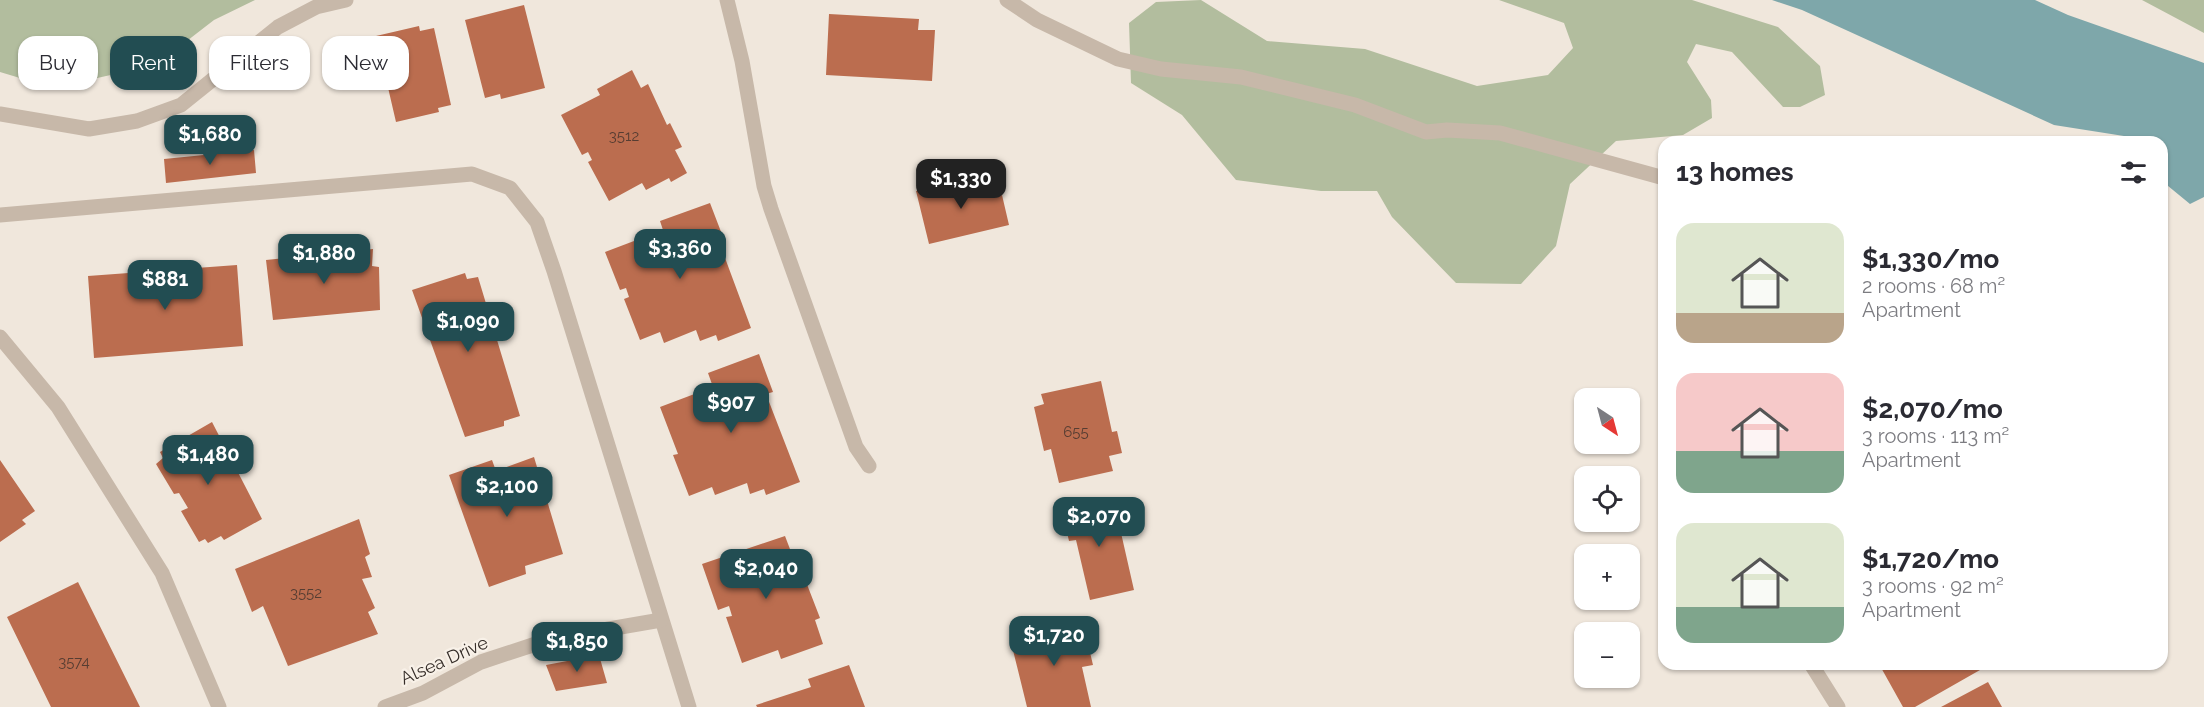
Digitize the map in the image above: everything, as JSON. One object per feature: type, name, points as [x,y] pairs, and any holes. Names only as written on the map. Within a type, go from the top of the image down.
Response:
[{"type":"street","points":[[0,114],[90,129],[137,121],[181,105],[278,27],[316,7],[346,0]]},
{"type":"street","points":[[727,0],[742,61],[764,186],[771,209],[856,447],[869,466]]},
{"type":"street","points":[[1007,0],[1037,20],[1118,59],[1161,69],[1241,77],[1293,89],[1354,105],[1426,132],[1447,130],[1500,133],[1658,176]]},
{"type":"street","points":[[0,215],[472,174],[510,188],[537,222],[689,707]]},
{"type":"street","points":[[0,337],[58,407],[162,573],[219,707]]},
{"type":"street","name":"Alsea Drive","points":[[385,707],[423,693],[481,662],[550,639],[661,620]]},
{"type":"street","points":[[1815,670],[1838,707]]},
{"type":"green space","points":[[0,0],[255,0],[214,20],[193,36],[110,36],[110,75],[98,78],[98,36],[18,36],[18,77],[0,72]]},
{"type":"green space","points":[[1201,0],[1267,41],[1365,49],[1477,86],[1548,75],[1573,48],[1564,23],[1499,0],[1692,0],[1778,27],[1820,66],[1825,95],[1800,107],[1783,107],[1732,52],[1696,44],[1687,62],[1711,100],[1712,118],[1683,135],[1616,141],[1570,184],[1556,246],[1521,284],[1456,283],[1392,217],[1377,191],[1321,191],[1236,180],[1182,115],[1131,83],[1129,23],[1156,2]]},
{"type":"green space","points":[[2142,0],[2204,0],[2204,33]]},
{"type":"water","points":[[1772,0],[2035,0],[2068,15],[2204,63],[2204,197],[2190,204],[2168,186],[2168,136],[2124,136],[2054,125],[1802,10]]},
{"type":"building","points":[[524,5],[545,88],[501,99],[500,94],[485,98],[465,20]]},
{"type":"building","points":[[829,14],[919,19],[918,30],[935,30],[932,81],[826,75]]},
{"type":"building","points":[[419,26],[420,31],[434,28],[451,105],[438,108],[439,112],[396,122],[389,90],[409,90],[409,36],[376,36]]},
{"type":"building","points":[[632,70],[641,88],[648,84],[667,125],[670,123],[682,147],[675,150],[687,173],[671,182],[669,178],[646,190],[642,183],[609,201],[588,162],[592,160],[588,152],[582,155],[561,115],[600,95],[597,89]]},
{"type":"building","points":[[254,150],[256,173],[166,183],[164,159]]},
{"type":"building","points":[[985,175],[990,198],[1002,195],[1009,225],[929,244],[916,191]]},
{"type":"building","points":[[710,203],[723,237],[718,239],[751,328],[718,341],[716,335],[700,341],[696,330],[664,343],[660,332],[640,340],[624,299],[629,297],[626,288],[620,290],[605,252],[663,230],[660,221]]},
{"type":"building","points":[[373,249],[372,266],[379,267],[380,310],[273,320],[266,260]]},
{"type":"building","points":[[237,265],[243,346],[94,358],[88,276]]},
{"type":"building","points":[[465,273],[467,279],[478,277],[520,416],[504,421],[504,426],[465,437],[412,290]]},
{"type":"building","points":[[759,354],[773,392],[766,394],[800,482],[766,495],[764,489],[750,494],[747,483],[715,495],[712,487],[689,496],[673,455],[678,454],[660,407],[713,387],[708,373]]},
{"type":"building","points":[[1101,381],[1112,432],[1117,431],[1122,453],[1109,456],[1113,471],[1059,483],[1051,449],[1044,451],[1034,407],[1044,404],[1041,394]]},
{"type":"building","points":[[212,422],[262,519],[224,540],[221,536],[208,543],[205,539],[199,542],[181,511],[188,508],[179,493],[174,494],[156,464],[163,458],[160,452]]},
{"type":"building","points":[[534,457],[563,554],[525,566],[526,574],[489,587],[449,475],[492,460],[496,471]]},
{"type":"building","points":[[0,460],[35,511],[22,520],[26,524],[0,542]]},
{"type":"building","points":[[1092,500],[1093,507],[1114,502],[1134,590],[1090,600],[1076,540],[1069,541],[1061,507]]},
{"type":"building","points":[[359,519],[370,554],[365,557],[372,577],[362,579],[375,608],[368,612],[378,634],[288,666],[263,606],[252,612],[235,569]]},
{"type":"building","points":[[785,536],[793,557],[801,555],[807,572],[803,574],[820,618],[815,620],[823,644],[781,659],[778,650],[742,663],[726,617],[732,616],[729,606],[718,610],[702,564]]},
{"type":"building","points":[[78,582],[140,707],[51,707],[7,617]]},
{"type":"building","points":[[1072,623],[1074,630],[1084,627],[1093,665],[1082,667],[1091,707],[1027,707],[1010,638]]},
{"type":"building","points":[[599,655],[607,683],[556,691],[546,665]]},
{"type":"building","points":[[849,665],[865,707],[757,707],[756,705],[811,687],[808,679]]},
{"type":"building","points":[[1882,670],[1980,670],[1915,707],[1903,707]]},
{"type":"building","points":[[1988,682],[2002,707],[1941,707]]}]
